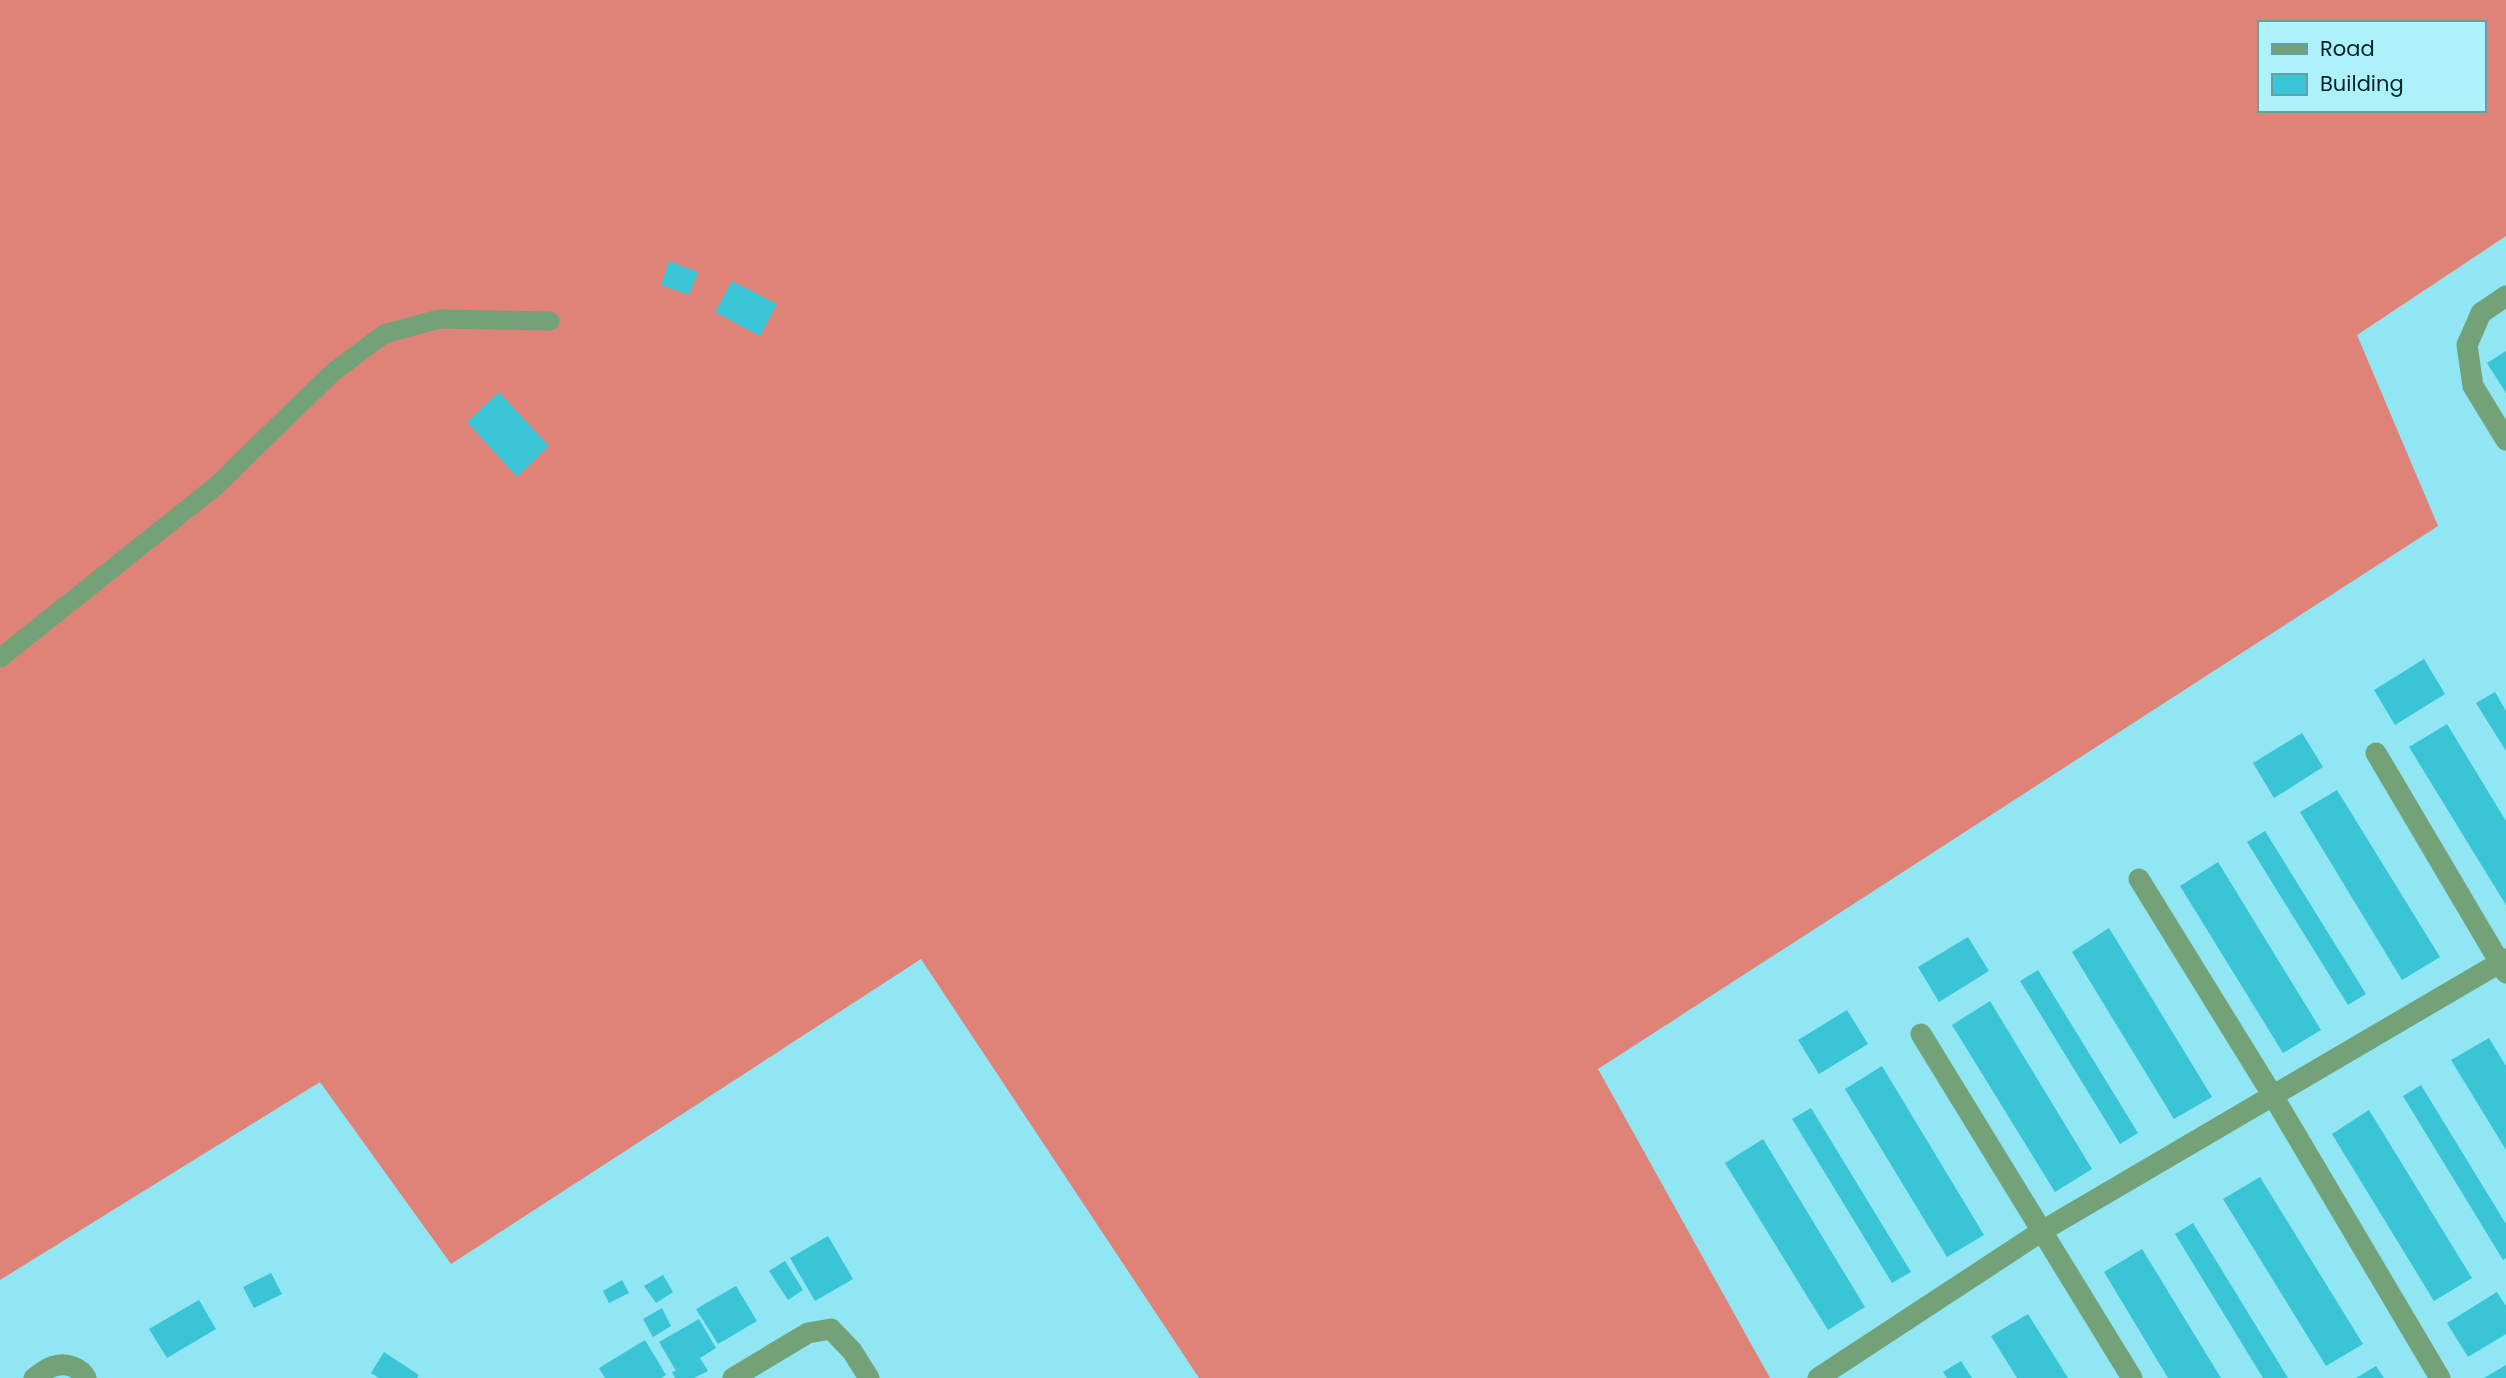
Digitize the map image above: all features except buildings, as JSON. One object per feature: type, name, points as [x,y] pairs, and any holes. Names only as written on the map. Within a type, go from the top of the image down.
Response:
[{"type":"street","points":[[2506,296],[2481,313],[2467,345],[2473,386],[2506,440]]},
{"type":"street","points":[[1818,1378],[2042,1231],[2504,965],[2376,753]]},
{"type":"street","points":[[2139,879],[2273,1096],[2440,1378]]},
{"type":"street","points":[[1921,1034],[2132,1378]]},
{"type":"street","points":[[733,1378],[808,1333],[831,1329],[852,1351],[869,1378]]},
{"type":"street","points":[[34,1378],[55,1366],[71,1366],[86,1378]]},
{"type":"lane","points":[[0,658],[216,486],[332,373],[384,334],[439,319],[550,321]]},
{"type":"shaded area","points":[[0,0],[2506,0],[2506,236],[2357,335],[2438,526],[1598,1069],[1770,1378],[1199,1378],[921,959],[451,1264],[320,1082],[0,1280]]}]
